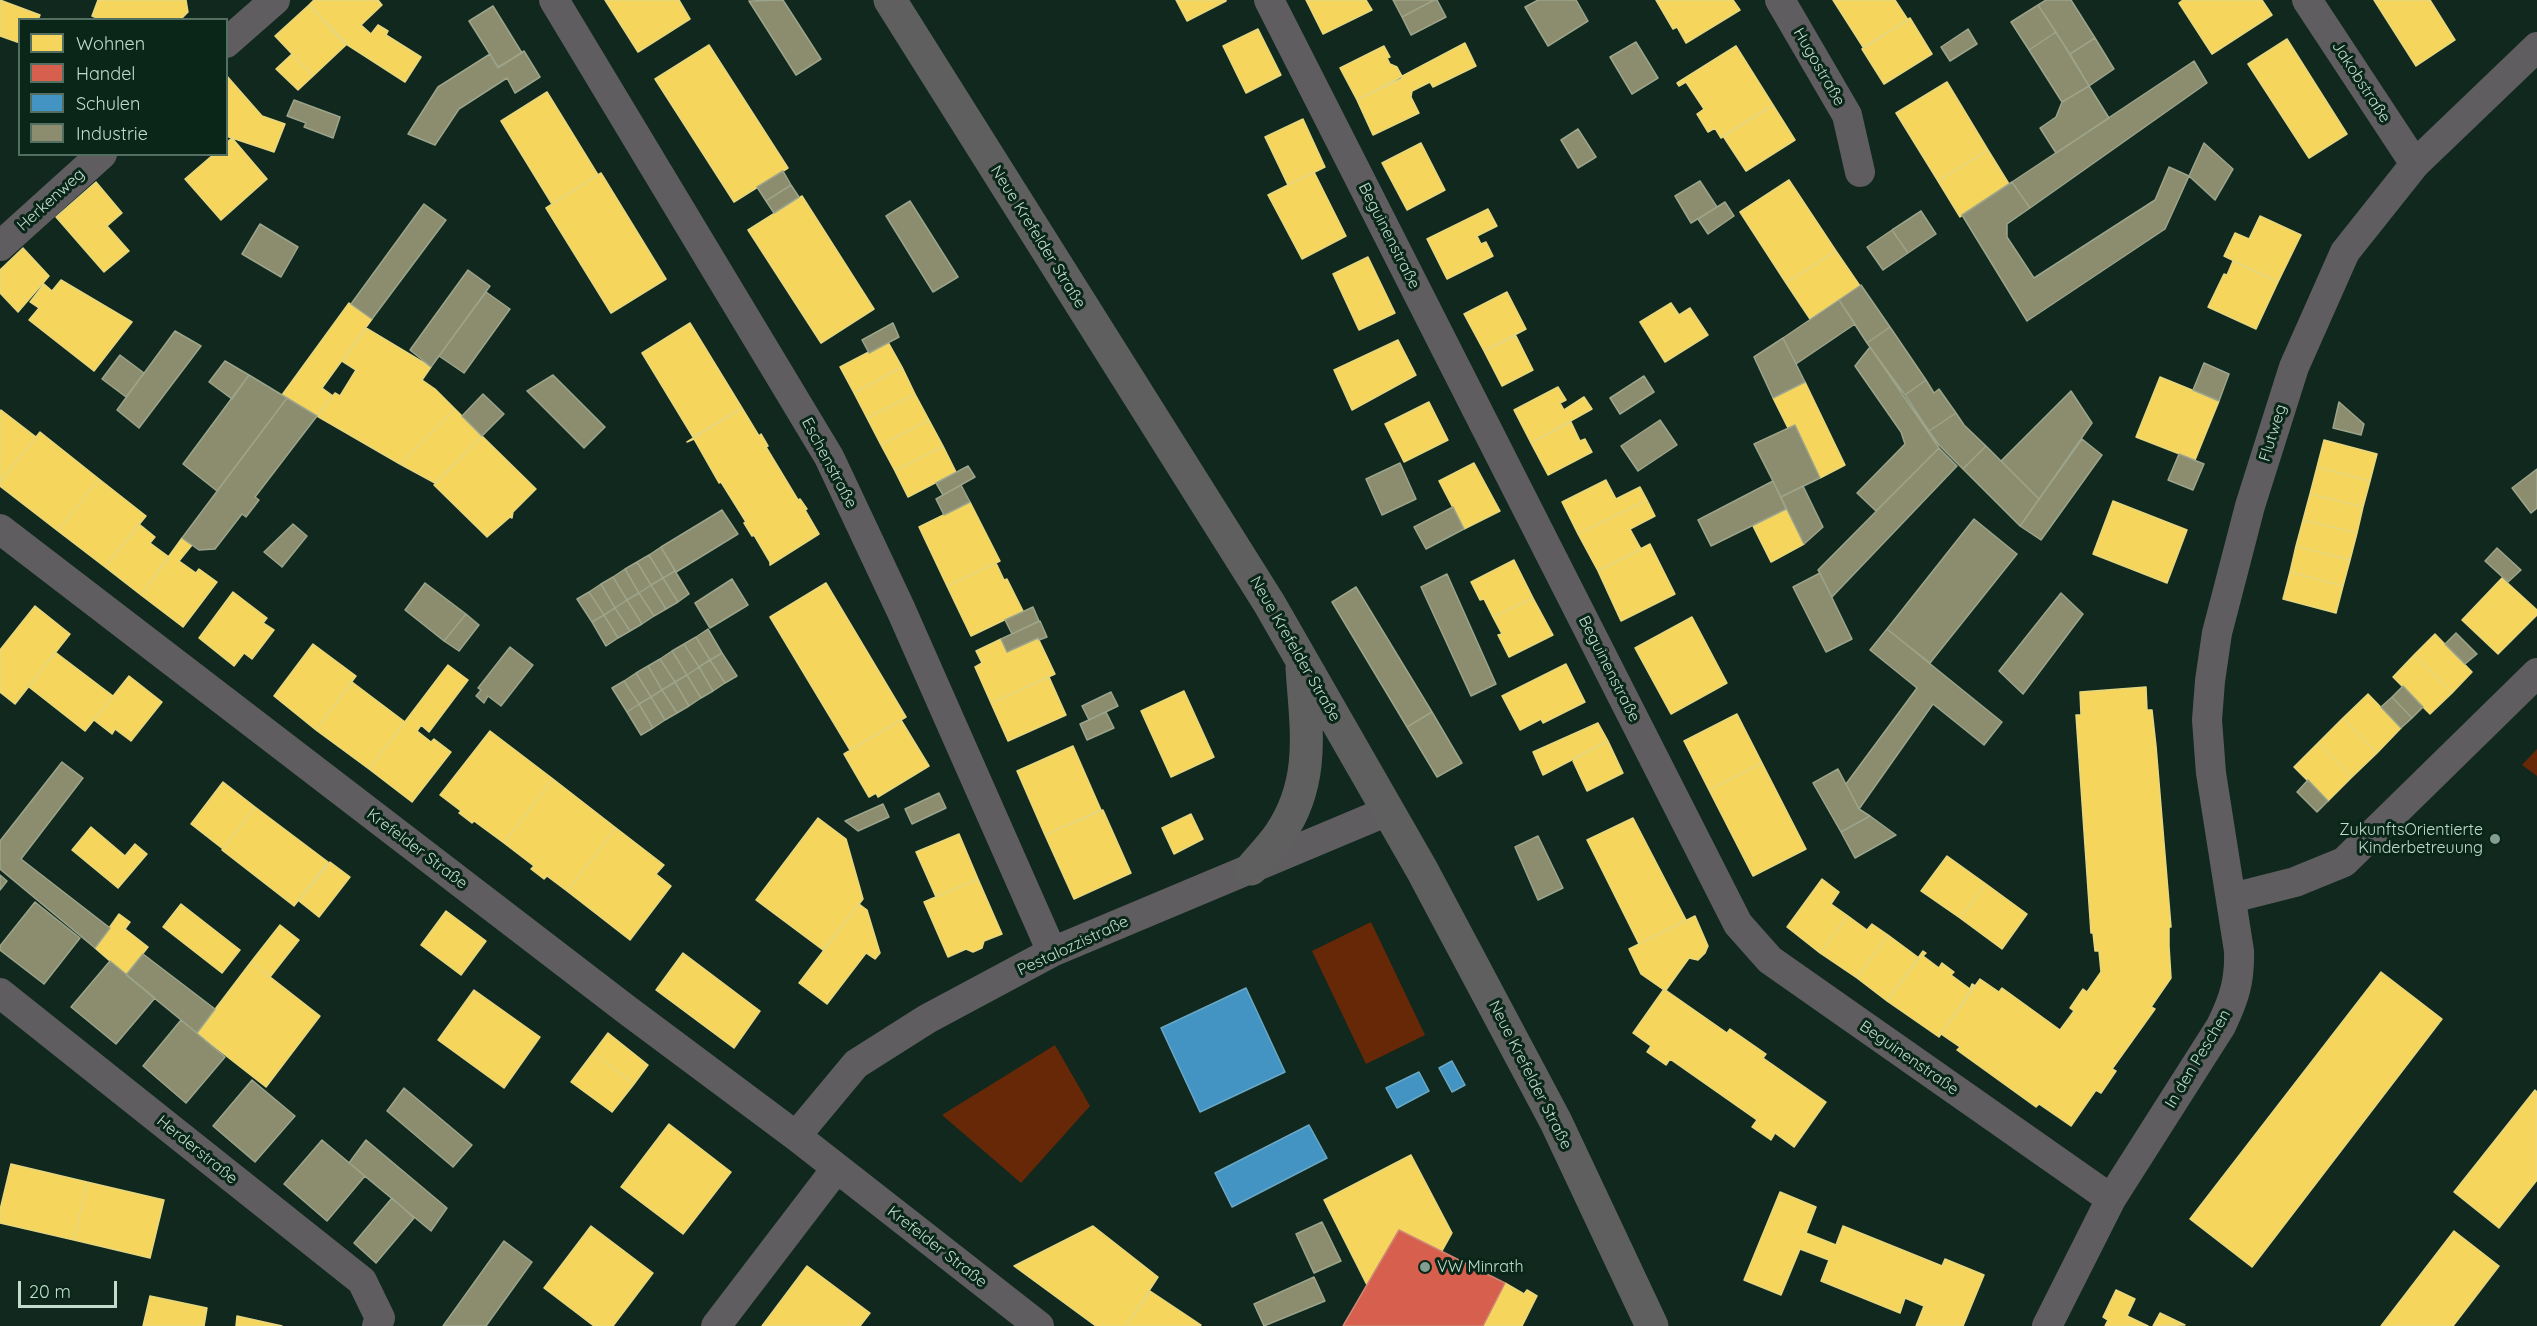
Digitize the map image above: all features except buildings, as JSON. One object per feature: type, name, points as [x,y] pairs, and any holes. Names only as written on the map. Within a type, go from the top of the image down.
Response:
[{"type":"main road","name":"Neue Krefelder Straße","points":[[890,0],[1066,283],[1240,555],[1301,658],[1422,870],[1556,1122],[1652,1326]]},
{"type":"main road","points":[[1251,869],[1280,834],[1300,794],[1308,751],[1301,658]]},
{"type":"street","points":[[228,41],[275,0]]},
{"type":"street","name":"Eschenstraße","points":[[554,0],[829,457],[901,610],[1052,952]]},
{"type":"street","name":"Beguinenstraße","points":[[1269,0],[1738,924],[1770,960],[2111,1199]]},
{"type":"street","name":"Hugostraße","points":[[1780,0],[1847,115],[1860,171]]},
{"type":"street","name":"Jakobstraße","points":[[2307,0],[2415,164]]},
{"type":"street","name":"Flutweg","points":[[2232,898],[2211,773],[2207,720],[2210,681],[2217,633],[2250,506],[2294,367],[2345,252],[2415,164],[2537,47]]},
{"type":"street","name":"Herkenweg","points":[[0,246],[100,156]]},
{"type":"street","name":"Krefelder Straße","points":[[0,529],[618,1003],[796,1136],[1038,1326]]},
{"type":"street","points":[[2232,898],[2295,882],[2344,862],[2537,673]]},
{"type":"street","name":"Pestalozzistraße","points":[[796,1136],[856,1064],[927,1019],[1052,952],[1388,812]]},
{"type":"street","name":"In den Peschen","points":[[2047,1326],[2111,1199],[2221,1026],[2234,999],[2240,975],[2240,951],[2232,898]]},
{"type":"street","name":"Herderstraße","points":[[0,993],[362,1281],[379,1322]]},
{"type":"street","points":[[716,1326],[836,1169]]},
{"type":"shaded area","points":[[2537,749],[2537,776],[2522,765]]},
{"type":"shaded area","points":[[1371,922],[1425,1035],[1366,1064],[1312,951]]},
{"type":"shaded area","points":[[1055,1045],[1090,1106],[1021,1183],[942,1115]]},
{"type":"place","name":"ZukunftsOrientierte Kinderbetreuung","points":[[2495,839]]},
{"type":"place","name":"VW Minrath","points":[[1425,1267]]}]
